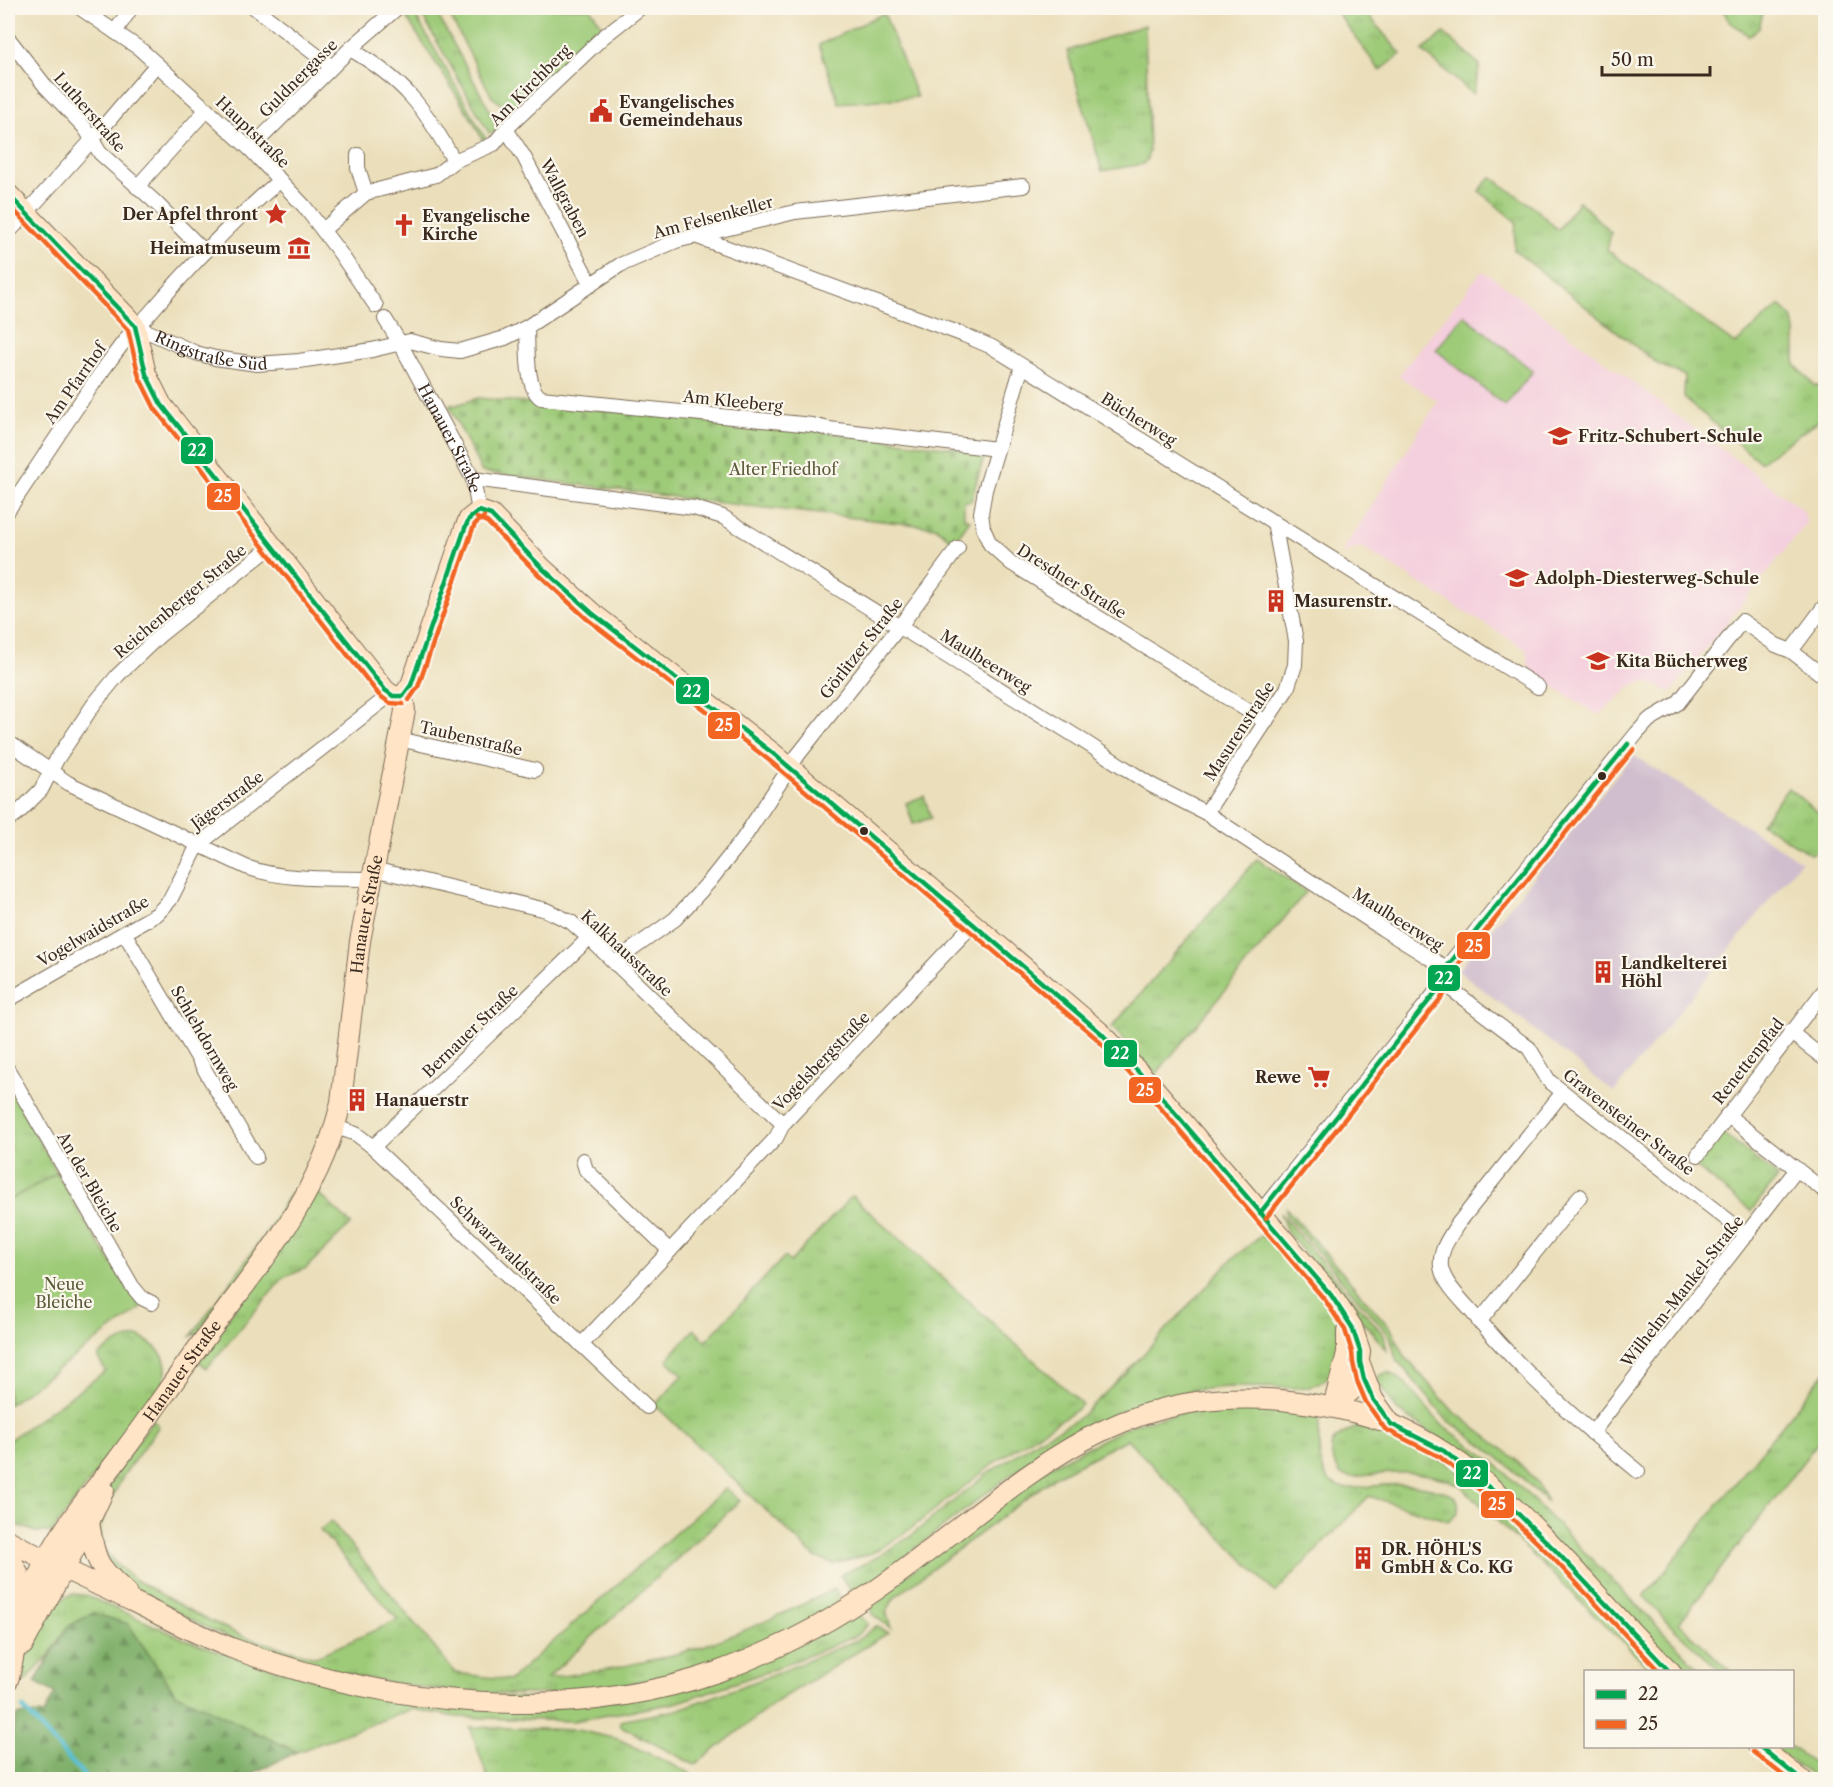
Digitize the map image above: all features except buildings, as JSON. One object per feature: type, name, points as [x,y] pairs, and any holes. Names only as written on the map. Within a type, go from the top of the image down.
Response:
[{"type":"street","name":"Hauptstraße","points":[[80,8],[157,64],[250,149],[323,230],[376,306]]},
{"type":"street","points":[[115,32],[131,8]]},
{"type":"street","points":[[255,8],[332,67]]},
{"type":"street","name":"Guldnergasse","points":[[250,149],[350,49],[397,8]]},
{"type":"street","name":"Am Kirchberg","points":[[323,230],[366,193],[430,177],[454,161],[494,144],[506,129],[603,37],[640,8]]},
{"type":"street","name":"Lutherstraße","points":[[8,38],[34,73],[85,128],[100,153],[205,252]]},
{"type":"street","points":[[350,49],[387,72],[403,86],[431,121],[454,161]]},
{"type":"street","points":[[8,233],[157,64]]},
{"type":"street","points":[[137,187],[207,109]]},
{"type":"street","name":"Wallgraben","points":[[506,129],[524,157],[591,285]]},
{"type":"street","points":[[358,155],[358,168],[366,193]]},
{"type":"street","name":"Am Pfarrhof","points":[[8,510],[135,327],[253,203],[280,180]]},
{"type":"street","name":"Am Felsenkeller","points":[[400,343],[416,341],[441,349],[460,351],[505,338],[527,327],[637,257],[695,236],[795,212],[1023,186]]},
{"type":"street","name":"Ringstraße Süd","points":[[8,194],[121,309],[135,327],[196,353],[257,364],[299,361],[372,350],[400,343]]},
{"type":"street","name":"Bücherweg","points":[[695,236],[992,347],[1538,687]]},
{"type":"street","points":[[385,319],[400,343]]},
{"type":"street","points":[[135,327],[146,374],[155,394],[272,546],[397,695]]},
{"type":"street","name":"Am Kleeberg","points":[[527,327],[530,381],[536,395],[541,398],[812,425],[997,449]]},
{"type":"street","name":"Hanauer Straße","points":[[55,1565],[70,1521],[119,1458],[265,1258],[313,1183],[336,1127],[346,1064],[354,978],[372,874],[405,711],[397,695],[411,685],[465,528],[469,519],[479,511],[473,479],[400,343]]},
{"type":"street","name":"Dresdner Straße","points":[[1022,366],[982,501],[981,513],[985,535],[998,553],[1011,563],[1266,722]]},
{"type":"street","name":"Maulbeerweg","points":[[473,479],[710,512],[735,524],[1151,785],[1206,813],[1373,923],[1446,968]]},
{"type":"street","points":[[479,511],[491,515],[542,568],[592,613],[769,749],[1060,997],[1125,1056],[1342,1311],[1355,1334],[1364,1379],[1373,1399],[1390,1424]]},
{"type":"street","name":"Masurenstraße","points":[[1206,813],[1287,689],[1295,665],[1296,650],[1275,522]]},
{"type":"street","name":"Reichenberger Straße","points":[[8,820],[40,790],[57,759],[94,704],[128,664],[160,635],[272,546]]},
{"type":"street","name":"Görlitzer Straße","points":[[791,769],[798,755],[900,626],[958,548]]},
{"type":"street","points":[[1791,651],[1826,604]]},
{"type":"street","points":[[1260,1213],[1443,983],[1446,968],[1632,738],[1649,720],[1678,703],[1742,621],[1776,645],[1791,651],[1826,678]]},
{"type":"street","name":"Jägerstraße","points":[[8,742],[76,787],[198,845],[397,695]]},
{"type":"street","name":"Taubenstraße","points":[[399,739],[536,770]]},
{"type":"street","points":[[615,964],[675,919],[700,892],[743,839],[791,769]]},
{"type":"street","name":"Kalkhausstraße","points":[[198,845],[246,867],[270,874],[372,874],[554,912],[571,922],[783,1124]]},
{"type":"street","name":"Vogelwaidstraße","points":[[8,1000],[151,919],[166,906],[198,845]]},
{"type":"street","name":"Vogelsbergstraße","points":[[581,1345],[776,1138],[783,1124],[974,923]]},
{"type":"street","name":"Schlehdornweg","points":[[125,934],[256,1157]]},
{"type":"street","name":"Bernauer Straße","points":[[373,1147],[589,939]]},
{"type":"street","name":"Gravensteiner Straße","points":[[1443,983],[1529,1048],[1546,1077],[1563,1092],[1747,1235]]},
{"type":"street","name":"Renettenpfad","points":[[1698,1155],[1726,1115],[1826,988]]},
{"type":"street","points":[[1790,1032],[1826,1060]]},
{"type":"street","name":"An der Bleiche","points":[[8,1070],[132,1286],[142,1298],[152,1303]]},
{"type":"street","points":[[1563,1092],[1457,1225],[1443,1249],[1440,1260],[1441,1270],[1479,1322],[1545,1391],[1638,1471]]},
{"type":"street","points":[[1726,1115],[1826,1192]]},
{"type":"street","name":"Schwarzwaldstraße","points":[[336,1127],[356,1134],[373,1147],[646,1407]]},
{"type":"street","points":[[583,1160],[586,1170],[670,1251]]},
{"type":"street","name":"Wilhelm-Mankel-Straße","points":[[1592,1433],[1797,1169]]},
{"type":"street","points":[[1479,1322],[1580,1196]]},
{"type":"street","points":[[1333,1407],[1347,1353],[1348,1339],[1342,1311]]},
{"type":"street","points":[[1333,1407],[1352,1390],[1360,1362]]},
{"type":"street","points":[[8,1540],[163,1617],[238,1650],[306,1672],[368,1686],[445,1698],[518,1703],[589,1700],[675,1684],[714,1673],[786,1643],[877,1589],[1042,1464],[1088,1437],[1116,1424],[1151,1412],[1209,1401],[1267,1399],[1333,1407],[1390,1424],[1444,1451],[1502,1498],[1670,1670]]},
{"type":"street","name":"Hanauer Straße","points":[[55,1565],[89,1522],[119,1458]]},
{"type":"street","points":[[89,1522],[93,1549],[103,1572],[139,1604]]},
{"type":"street","points":[[8,1555],[23,1587],[20,1622],[10,1672]]},
{"type":"street","points":[[20,1622],[29,1597],[55,1565]]},
{"type":"street","points":[[10,1672],[55,1565]]},
{"type":"street","points":[[1761,1748],[1802,1779]]},
{"type":"shaded area","name":"Fritz-Schubert-Schule","points":[[1481,272],[1491,276],[1804,511],[1806,524],[1671,692],[1645,681],[1633,685],[1598,715],[1529,671],[1527,650],[1361,547],[1341,554],[1438,401],[1398,376]]},
{"type":"shaded area","points":[[1633,755],[1801,861],[1614,1092],[1458,970]]},
{"type":"green space","points":[[411,8],[486,139],[484,143],[473,121],[401,9]]},
{"type":"green space","points":[[418,8],[434,8],[496,122],[496,129],[493,133],[489,133]]},
{"type":"green space","points":[[446,8],[590,8],[603,27],[511,111],[492,97]]},
{"type":"green space","points":[[1334,8],[1362,8],[1401,54],[1380,71]]},
{"type":"green space","points":[[1722,8],[1764,8],[1759,28],[1749,36],[1729,21]]},
{"type":"green space","points":[[884,13],[917,97],[839,103],[819,45]]},
{"type":"green space","points":[[1145,25],[1149,151],[1147,159],[1143,164],[1102,171],[1067,51]]},
{"type":"green space","points":[[1444,33],[1480,65],[1473,94],[1422,51]]},
{"type":"green space","points":[[1491,177],[1536,209],[1558,230],[1579,201],[1611,233],[1607,250],[1735,344],[1780,305],[1793,319],[1795,365],[1814,385],[1825,388],[1825,416],[1760,462],[1684,398],[1685,376],[1658,364],[1514,250],[1516,222],[1479,191]]},
{"type":"green space","points":[[1464,315],[1533,371],[1505,406],[1436,350]]},
{"type":"green space","name":"Alter Friedhof","points":[[478,398],[802,429],[978,451],[983,460],[971,501],[964,501],[964,518],[970,520],[954,542],[935,527],[713,502],[482,472],[449,405],[453,406]]},
{"type":"green space","points":[[1788,788],[1825,818],[1825,840],[1816,852],[1810,854],[1761,823]]},
{"type":"green space","points":[[924,796],[931,818],[913,824],[906,803]]},
{"type":"green space","points":[[1257,859],[1306,892],[1156,1074],[1112,1027]]},
{"type":"green space","points":[[8,1084],[57,1173],[8,1201]]},
{"type":"green space","points":[[1720,1131],[1778,1177],[1751,1211],[1693,1165]]},
{"type":"green space","name":"Neue Bleiche","points":[[57,1173],[85,1222],[141,1308],[8,1405],[8,1201]]},
{"type":"green space","points":[[317,1192],[351,1224],[306,1268],[283,1278],[207,1368],[198,1361]]},
{"type":"green space","points":[[290,1193],[295,1196],[273,1231],[197,1334],[191,1336],[269,1229]]},
{"type":"green space","points":[[852,1196],[1082,1404],[1002,1457],[905,1533],[872,1553],[834,1564],[815,1557],[655,1405],[683,1375],[667,1360],[694,1329],[706,1341],[784,1257],[790,1262]]},
{"type":"green space","points":[[1286,1208],[1391,1329],[1406,1358],[1452,1410],[1513,1457],[1536,1481],[1547,1502],[1487,1448],[1446,1419],[1396,1359],[1390,1336],[1286,1215]]},
{"type":"green space","points":[[1280,1213],[1384,1335],[1387,1350],[1287,1232]]},
{"type":"green space","points":[[1267,1231],[1336,1313],[1342,1338],[1334,1372],[1323,1381],[1307,1388],[1227,1387],[1194,1390],[1134,1407],[1094,1424],[1010,1475],[872,1582],[853,1594],[840,1575],[868,1562],[908,1538],[987,1474],[1038,1440],[1078,1419],[1123,1376],[1232,1259]]},
{"type":"green space","points":[[140,1337],[158,1350],[165,1361],[163,1383],[52,1532],[36,1532],[8,1522],[8,1439],[106,1371],[97,1357],[107,1349],[121,1341]]},
{"type":"green space","points":[[1389,1372],[1405,1383],[1442,1425],[1494,1462],[1701,1670],[1682,1670],[1448,1444],[1398,1411],[1377,1381],[1380,1375]]},
{"type":"green space","points":[[1825,1372],[1825,1433],[1679,1623],[1729,1670],[1720,1670],[1674,1629],[1644,1597]]},
{"type":"green space","points":[[1209,1407],[1276,1408],[1319,1413],[1320,1457],[1325,1474],[1332,1483],[1348,1488],[1416,1485],[1432,1488],[1456,1497],[1458,1512],[1448,1521],[1369,1496],[1275,1593],[1127,1439],[1056,1476],[895,1597],[886,1612],[891,1628],[872,1614],[871,1602],[1051,1466],[1133,1424]]},
{"type":"green space","points":[[153,1420],[159,1426],[125,1473],[105,1511],[100,1529],[103,1548],[115,1563],[134,1579],[194,1613],[244,1637],[315,1657],[398,1620],[320,1530],[331,1521],[455,1673],[510,1680],[726,1488],[740,1501],[547,1678],[624,1666],[700,1647],[752,1627],[835,1589],[841,1603],[769,1641],[725,1659],[668,1676],[588,1690],[495,1693],[446,1690],[398,1684],[302,1662],[257,1648],[191,1620],[129,1585],[113,1570],[96,1539],[101,1507],[107,1491],[125,1460]]},
{"type":"green space","points":[[1357,1427],[1377,1431],[1410,1443],[1437,1456],[1498,1500],[1661,1670],[1652,1670],[1460,1485],[1446,1479],[1419,1474],[1392,1473],[1350,1477],[1341,1475],[1331,1451],[1335,1440]]},
{"type":"green space","points":[[73,1594],[85,1595],[182,1638],[237,1658],[366,1694],[621,1700],[854,1611],[868,1624],[857,1635],[832,1646],[772,1670],[676,1703],[573,1721],[456,1717],[412,1709],[297,1752],[175,1693],[128,1624],[67,1627],[48,1657],[25,1681],[15,1682],[35,1630],[52,1608],[62,1599]]},
{"type":"green space","points":[[93,1613],[128,1624],[175,1693],[297,1752],[241,1779],[8,1779],[8,1750],[17,1715],[44,1714],[55,1693],[35,1682],[67,1627]]},
{"type":"green space","points":[[876,1626],[888,1633],[776,1702],[695,1765],[621,1726],[620,1721],[677,1710],[773,1675],[859,1639]]},
{"type":"green space","points":[[470,1727],[577,1730],[618,1739],[690,1773],[692,1779],[488,1779]]},
{"type":"green space","points":[[1772,1748],[1792,1748],[1825,1771],[1825,1779],[1817,1779]]},
{"type":"waterway","points":[[23,1708],[88,1780]]},
{"type":"transit line","name":"22","points":[[8,194],[135,326],[146,374],[161,404],[385,690],[393,696],[403,696]]},
{"type":"transit line","name":"25","points":[[8,204],[128,330],[139,377],[155,409],[379,695],[390,703],[403,704]]},
{"type":"transit line","name":"22","points":[[479,511],[491,515],[542,568],[592,613],[775,755],[1101,1033],[1152,1086],[1331,1295],[1352,1327],[1360,1351],[1364,1379],[1373,1399],[1391,1424],[1444,1451],[1502,1498],[1555,1550],[1668,1670]]},
{"type":"transit line","name":"22","points":[[403,696],[411,685],[465,528],[469,519],[479,511]]},
{"type":"transit line","name":"25","points":[[409,700],[418,687],[472,531],[475,524],[484,517]]},
{"type":"transit line","name":"25","points":[[477,518],[487,522],[587,619],[770,761],[1096,1038],[1146,1091],[1325,1300],[1345,1330],[1357,1381],[1366,1402],[1385,1429],[1440,1457],[1497,1504],[1550,1555],[1658,1670]]},
{"type":"transit line","name":"22","points":[[1260,1213],[1443,983],[1446,968],[1628,744]]},
{"type":"transit line","name":"25","points":[[1266,1218],[1449,988],[1453,971],[1634,749]]},
{"type":"transit line","name":"22","points":[[1761,1748],[1801,1780]]},
{"type":"transit line","name":"25","points":[[1753,1752],[1789,1780]]},
{"type":"place","name":"Evangelisches Gemeindehaus","points":[[601,111]]},
{"type":"place","name":"Der Apfel thront","points":[[276,214]]},
{"type":"place","name":"Evangelische Kirche","points":[[404,225]]},
{"type":"place","name":"Heimatmuseum","points":[[299,248]]},
{"type":"place","name":"Fritz-Schubert-Schule","points":[[1560,436]]},
{"type":"place","name":"Adolph-Diesterweg-Schule","points":[[1517,578]]},
{"type":"place","name":"Masurenstr.","points":[[1276,601]]},
{"type":"place","name":"Kita Bücherweg","points":[[1598,661]]},
{"type":"place","name":"Landkelterei Höhl","points":[[1603,972]]},
{"type":"place","name":"Rewe","points":[[1319,1077]]},
{"type":"place","name":"Hanauerstr","points":[[357,1100]]},
{"type":"place","name":"DR. HÖHL'S GmbH & Co. KG","points":[[1363,1558]]}]
